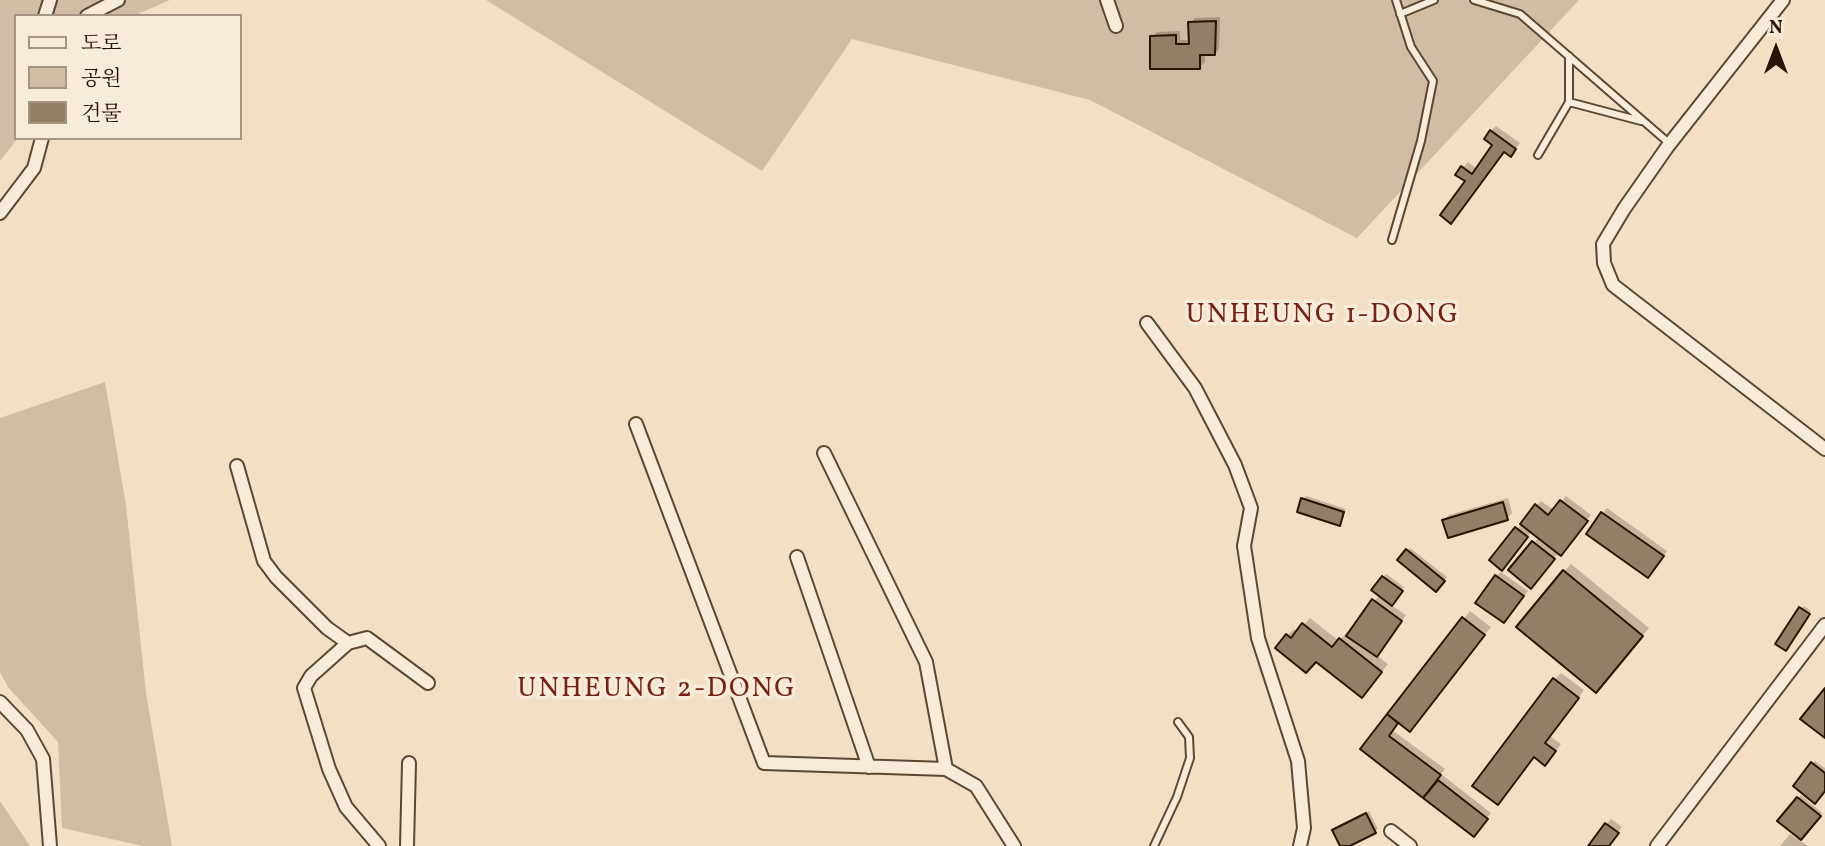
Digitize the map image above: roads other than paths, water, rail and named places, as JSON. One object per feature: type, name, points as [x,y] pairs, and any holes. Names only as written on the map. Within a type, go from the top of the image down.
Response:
[{"type":"street","points":[[90,14],[118,0]]},
{"type":"street","points":[[1107,0],[1116,26]]},
{"type":"street","points":[[1783,0],[1670,144],[1603,244],[1604,263],[1613,285],[1825,449]]},
{"type":"street","points":[[0,213],[34,168],[41,140]]},
{"type":"street","points":[[1147,323],[1195,388],[1235,465],[1251,508],[1244,545],[1258,638],[1300,769],[1304,828],[1300,846]]},
{"type":"street","points":[[636,424],[764,763],[946,769],[976,786],[1014,846]]},
{"type":"street","points":[[824,453],[926,663],[946,769]]},
{"type":"street","points":[[237,466],[264,561],[276,577],[327,628],[348,643]]},
{"type":"street","points":[[797,557],[869,766]]},
{"type":"street","points":[[1660,845],[1825,625]]},
{"type":"street","points":[[379,846],[346,807],[329,769],[304,688],[311,676],[348,643],[367,638],[428,683]]},
{"type":"street","points":[[0,702],[27,730],[43,759],[50,846]]},
{"type":"street","points":[[407,846],[409,763]]},
{"type":"street","points":[[1391,831],[1410,846]]},
{"type":"lane","points":[[1392,240],[1421,141],[1433,81],[1411,47],[1396,0]]},
{"type":"lane","points":[[1400,14],[1434,0]]},
{"type":"lane","points":[[1474,0],[1520,14],[1670,144]]},
{"type":"lane","points":[[1538,155],[1569,102],[1569,56]]},
{"type":"lane","points":[[1569,102],[1644,121]]},
{"type":"lane","points":[[1154,846],[1190,758],[1189,737],[1178,722]]},
{"type":"district","name":"UNHEUNG 1-DONG","points":[[1323,317]]},
{"type":"district","name":"UNHEUNG 2-DONG","points":[[657,691]]}]
